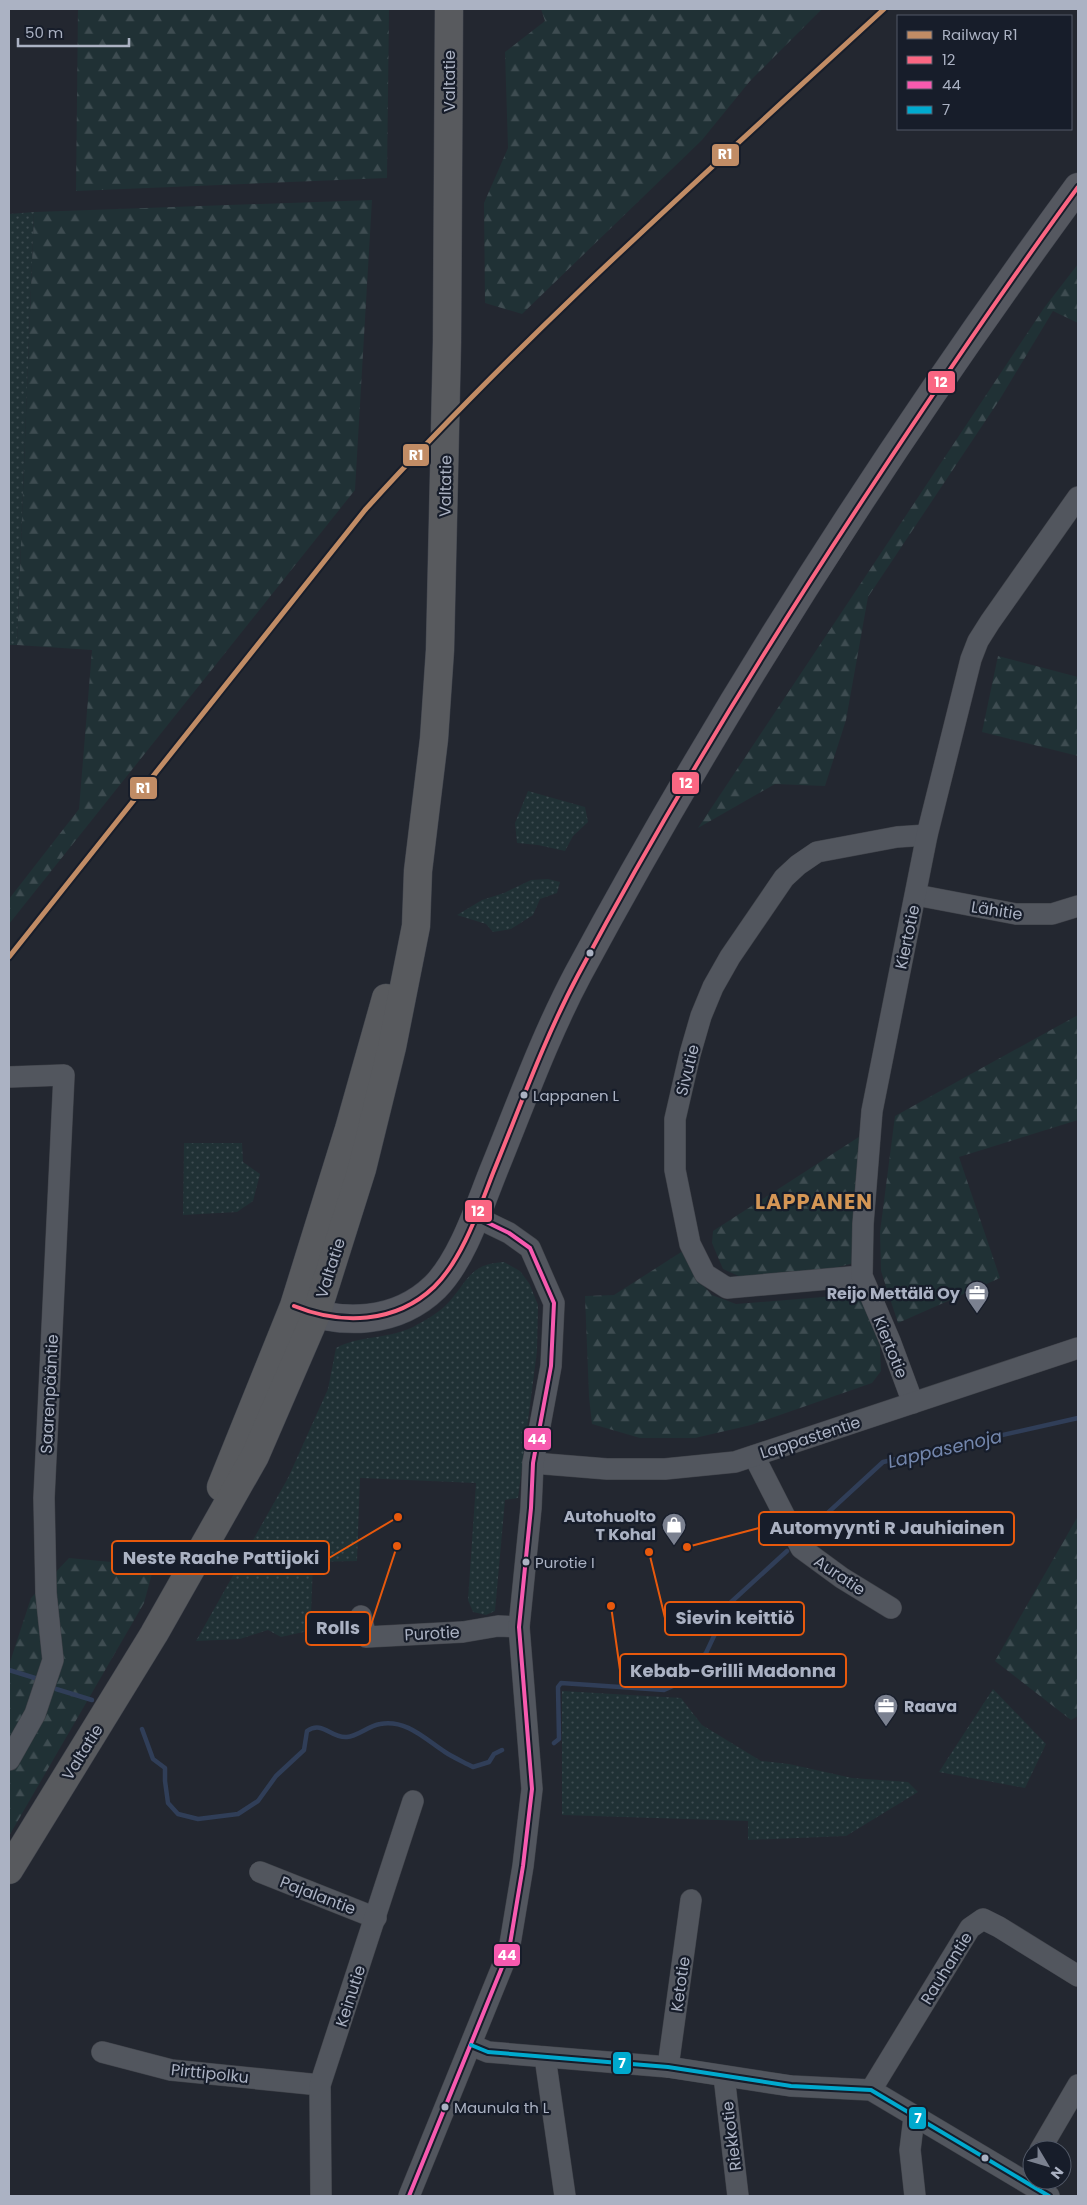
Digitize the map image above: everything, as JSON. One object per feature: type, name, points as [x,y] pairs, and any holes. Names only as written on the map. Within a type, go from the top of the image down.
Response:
[{"type":"highway","name":"Valtatie","points":[[9,1870],[154,1634],[255,1456],[305,1311],[362,1169],[392,1047],[416,926],[418,872],[434,740],[440,650],[445,487],[449,9]]},
{"type":"main road","points":[[305,1311],[361,1319],[382,1316],[417,1301],[436,1286],[451,1268],[476,1217],[543,1050],[576,978],[711,737],[842,531],[934,392],[1078,188]]},
{"type":"street","name":"Kiertotie","points":[[913,1403],[890,1341],[862,1276],[863,1224],[872,1111],[927,835],[961,697],[978,641],[1078,497]]},
{"type":"street","name":"Sivutie","points":[[862,1276],[727,1288],[705,1274],[690,1244],[675,1170],[675,1119],[701,1016],[713,987],[730,957],[784,878],[798,865],[817,852],[898,837],[927,835]]},
{"type":"street","name":"Lähitie","points":[[916,895],[1016,914],[1052,914],[1078,906]]},
{"type":"street","name":"Saarenpääntie","points":[[9,1078],[64,1074],[44,1498],[46,1593],[54,1660],[35,1714],[9,1760]]},
{"type":"street","points":[[409,2196],[509,1950],[524,1856],[532,1789],[519,1627],[531,1508],[533,1463],[551,1366],[554,1303],[530,1248],[509,1233],[476,1217]]},
{"type":"street","name":"Lappastentie","points":[[533,1463],[607,1469],[665,1469],[735,1462],[1078,1348]]},
{"type":"street","name":"Auratie","points":[[754,1456],[800,1548],[842,1578],[891,1608]]},
{"type":"street","name":"Purotie","points":[[360,1616],[366,1637],[463,1632],[498,1626],[519,1627]]},
{"type":"street","name":"Keinutie","points":[[321,2196],[320,2085],[413,1802]]},
{"type":"street","name":"Pajalantie","points":[[260,1872],[376,1918]]},
{"type":"street","name":"Ketotie","points":[[668,2067],[691,1900]]},
{"type":"street","name":"Rauhantie","points":[[871,2090],[970,1928],[983,1920],[999,1927],[1078,1976]]},
{"type":"street","points":[[471,2045],[488,2052],[668,2067],[791,2086],[871,2090],[914,2117],[1022,2170]]},
{"type":"street","name":"Pirttipolku","points":[[102,2052],[171,2070],[320,2085]]},
{"type":"street","points":[[545,2057],[565,2196]]},
{"type":"street","name":"Riekkotie","points":[[724,2076],[738,2196]]},
{"type":"street","points":[[1046,2140],[1078,2085]]},
{"type":"street","points":[[914,2117],[910,2150],[915,2196]]},
{"type":"green space","points":[[78,9],[389,9],[387,178],[76,191]]},
{"type":"green space","points":[[541,9],[822,9],[750,81],[702,140],[522,314],[485,303],[484,203],[508,148],[505,52],[545,21]]},
{"type":"green space","points":[[372,200],[355,490],[9,924],[9,899],[79,809],[92,650],[17,645],[34,212]]},
{"type":"green space","points":[[34,212],[17,645],[9,645],[9,214]]},
{"type":"green space","points":[[1078,264],[1078,323],[1053,311],[1000,399],[868,597],[846,720],[825,786],[775,784],[698,828],[1044,308]]},
{"type":"green space","points":[[998,656],[1078,677],[1078,756],[982,732]]},
{"type":"green space","points":[[528,791],[585,807],[588,822],[573,836],[565,851],[517,843],[515,823]]},
{"type":"green space","points":[[548,879],[560,882],[557,893],[540,899],[533,915],[511,929],[493,932],[486,924],[457,915],[482,900],[504,893],[531,880]]},
{"type":"green space","points":[[1078,1015],[1078,1120],[959,1157],[1000,1278],[898,1323],[881,1271],[880,1232],[895,1116]]},
{"type":"green space","points":[[865,1133],[854,1263],[822,1271],[743,1278],[723,1269],[712,1243],[713,1231]]},
{"type":"green space","points":[[184,1143],[242,1143],[243,1162],[260,1174],[253,1201],[237,1212],[183,1215]]},
{"type":"green space","points":[[689,1247],[696,1278],[712,1295],[736,1304],[823,1297],[848,1293],[863,1302],[880,1346],[881,1371],[872,1383],[751,1425],[695,1438],[640,1438],[592,1424],[589,1397],[585,1296],[614,1295]]},
{"type":"green space","points":[[504,1262],[520,1271],[529,1283],[538,1305],[537,1351],[518,1498],[505,1500],[495,1611],[486,1615],[473,1612],[468,1600],[476,1483],[360,1478],[357,1561],[313,1562],[311,1614],[345,1615],[347,1623],[343,1630],[317,1629],[281,1637],[268,1630],[240,1639],[196,1641],[288,1478],[328,1389],[336,1348],[353,1341],[394,1334],[413,1327],[445,1306],[476,1270],[492,1263]]},
{"type":"green space","points":[[1078,1516],[1078,1716],[1071,1720],[995,1661]]},
{"type":"green space","points":[[69,1558],[154,1566],[144,1603],[9,1836],[9,1665],[31,1598]]},
{"type":"green space","points":[[993,1689],[1046,1744],[1025,1788],[939,1772]]},
{"type":"green space","points":[[562,1691],[681,1698],[702,1725],[761,1761],[789,1764],[852,1778],[908,1782],[918,1792],[846,1836],[748,1840],[748,1821],[562,1815]]},
{"type":"waterway","name":"Lappasenoja","points":[[807,1532],[883,1462],[1078,1418]]},
{"type":"waterway","name":"Lappasenoja","points":[[554,1743],[559,1739],[558,1687],[561,1683],[664,1690],[682,1682],[706,1653],[729,1604],[787,1551]]},
{"type":"waterway","points":[[9,1670],[35,1678]]},
{"type":"waterway","points":[[56,1689],[92,1700]]},
{"type":"waterway","points":[[142,1729],[153,1759],[165,1768],[168,1803],[178,1814],[198,1819],[238,1814],[258,1801],[276,1776],[304,1750],[307,1731],[313,1728],[322,1729],[341,1737],[347,1737],[380,1724],[398,1724],[415,1731],[448,1754],[473,1767],[489,1762],[494,1754],[502,1750]]},
{"type":"rail line","name":"R1","points":[[9,957],[365,510],[426,444],[553,316],[684,192],[884,9]]},
{"type":"transit line","name":"12","points":[[294,1306],[330,1316],[367,1318],[402,1308],[419,1299],[444,1276],[469,1233],[533,1073],[566,999],[612,912],[683,787],[757,664],[874,483],[974,334],[1078,187]]},
{"type":"transit line","name":"44","points":[[409,2196],[509,1950],[523,1866],[532,1789],[519,1627],[531,1508],[533,1463],[551,1366],[554,1303],[530,1248],[509,1233],[476,1217]]},
{"type":"transit line","name":"7","points":[[471,2045],[488,2052],[668,2067],[791,2086],[871,2090],[1049,2196]]},
{"type":"place","name":"Lappanen L","points":[[524,1095]]},
{"type":"place","name":"Reijo Mettälä Oy","points":[[977,1314]]},
{"type":"place","name":"Neste Raahe Pattijoki","points":[[398,1517]]},
{"type":"place","name":"Rolls","points":[[397,1546]]},
{"type":"place","name":"Autohuolto T Kohal","points":[[674,1546]]},
{"type":"place","name":"Automyynti R Jauhiainen","points":[[687,1547]]},
{"type":"place","name":"Sievin keittiö","points":[[649,1552]]},
{"type":"place","name":"Purotie I","points":[[526,1562]]},
{"type":"place","name":"Kebab-Grilli Madonna","points":[[611,1606]]},
{"type":"place","name":"Raava","points":[[886,1727]]},
{"type":"place","name":"Maunula th L","points":[[445,2107]]},
{"type":"district","name":"LAPPANEN","points":[[814,1202]]}]
